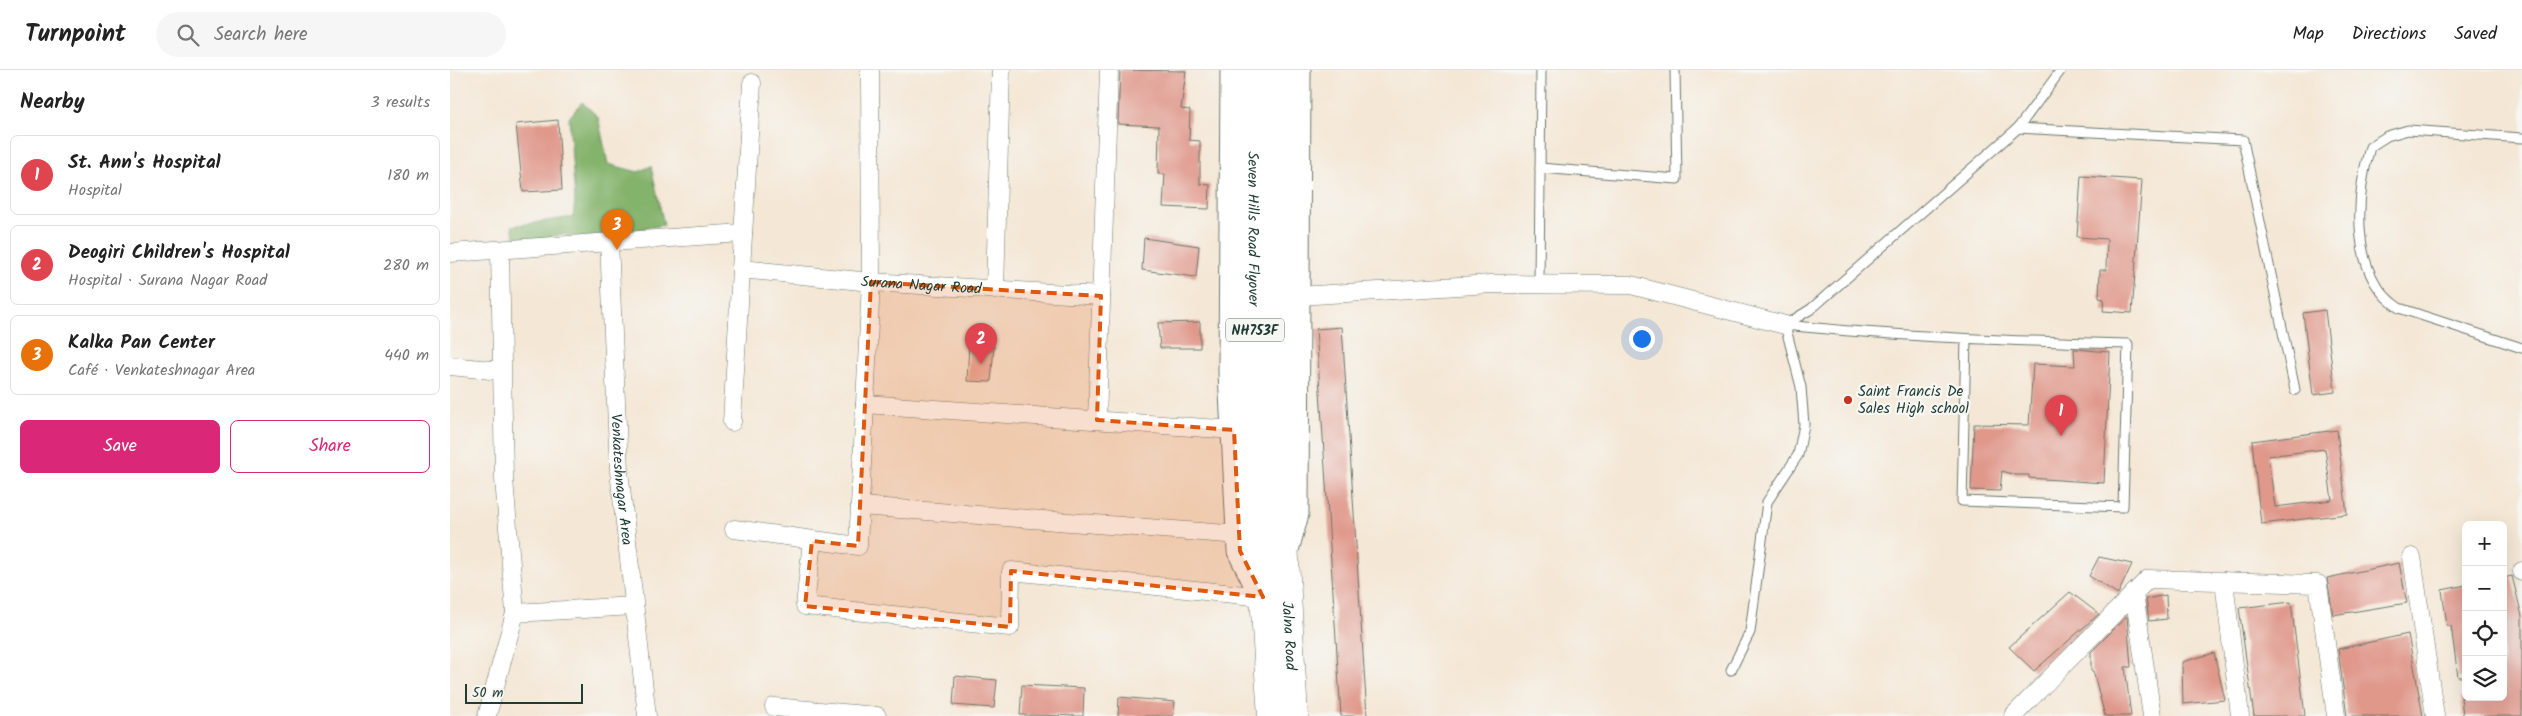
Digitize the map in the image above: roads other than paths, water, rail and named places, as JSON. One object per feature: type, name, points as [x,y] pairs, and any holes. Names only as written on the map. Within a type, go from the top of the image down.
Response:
[{"type":"highway","name":"Seven Hills Road Flyover","points":[[1254,70],[1256,364],[1263,597]]},
{"type":"highway","name":"Seven Hills Road Flyover","points":[[1262,546],[1282,510],[1277,310],[1277,70]]},
{"type":"highway","name":"Jalna Road","points":[[1262,546],[1294,716]]},
{"type":"highway","name":"Jalna Road","points":[[1263,597],[1272,716]]},
{"type":"street","points":[[734,529],[858,546],[871,282],[870,70]]},
{"type":"street","points":[[995,290],[1001,70]]},
{"type":"street","points":[[1097,420],[1109,70]]},
{"type":"street","points":[[1233,70],[1231,372],[1234,430],[1262,546]]},
{"type":"street","points":[[860,506],[1262,546],[1296,514],[1298,70]]},
{"type":"street","points":[[732,422],[752,83]]},
{"type":"street","points":[[450,253],[743,233]]},
{"type":"street","name":"Venkateshnagar Area","points":[[609,242],[618,472],[647,716]]},
{"type":"street","points":[[487,716],[516,613],[504,479],[500,250]]},
{"type":"street","name":"Surana Nagar Road","points":[[741,270],[871,282],[1101,296]]},
{"type":"street","points":[[1298,296],[1490,284],[1631,285],[1785,325]]},
{"type":"street","points":[[450,366],[501,371]]},
{"type":"street","points":[[865,404],[1234,430]]},
{"type":"street","points":[[812,541],[805,606],[1010,627],[1011,571],[1263,597]]},
{"type":"street","points":[[2412,557],[2435,716]]},
{"type":"street","points":[[2013,716],[2148,580],[2318,584],[2336,716]]},
{"type":"street","points":[[2224,582],[2240,716]]},
{"type":"street","points":[[2134,593],[2152,716]]},
{"type":"street","points":[[516,613],[634,606]]},
{"type":"street","points":[[774,707],[878,716]]},
{"type":"lane","points":[[1540,284],[1541,70]]},
{"type":"lane","points":[[1540,168],[1677,179],[1675,70]]},
{"type":"lane","points":[[1785,325],[1811,309],[2018,128],[2061,70]]},
{"type":"lane","points":[[2018,128],[2243,140],[2295,390]]},
{"type":"lane","points":[[2522,138],[2408,130],[2387,136],[2370,147],[2361,179],[2359,205],[2362,245],[2373,279],[2384,298],[2399,308],[2522,348]]},
{"type":"lane","points":[[1785,325],[1877,335],[1966,340],[2128,344],[2123,507],[1962,501],[1966,340]]},
{"type":"lane","points":[[1731,670],[1750,632],[1767,502],[1798,455],[1804,425],[1801,387],[1785,325]]},
{"type":"place","name":"Kalka Pan Center","points":[[617,250]]},
{"type":"place","name":"Deogiri Children's Hospital","points":[[981,364]]},
{"type":"place","name":"Saint Francis De Sales High school","points":[[1848,400]]},
{"type":"place","name":"St. Ann's Hospital","points":[[2061,436]]}]
